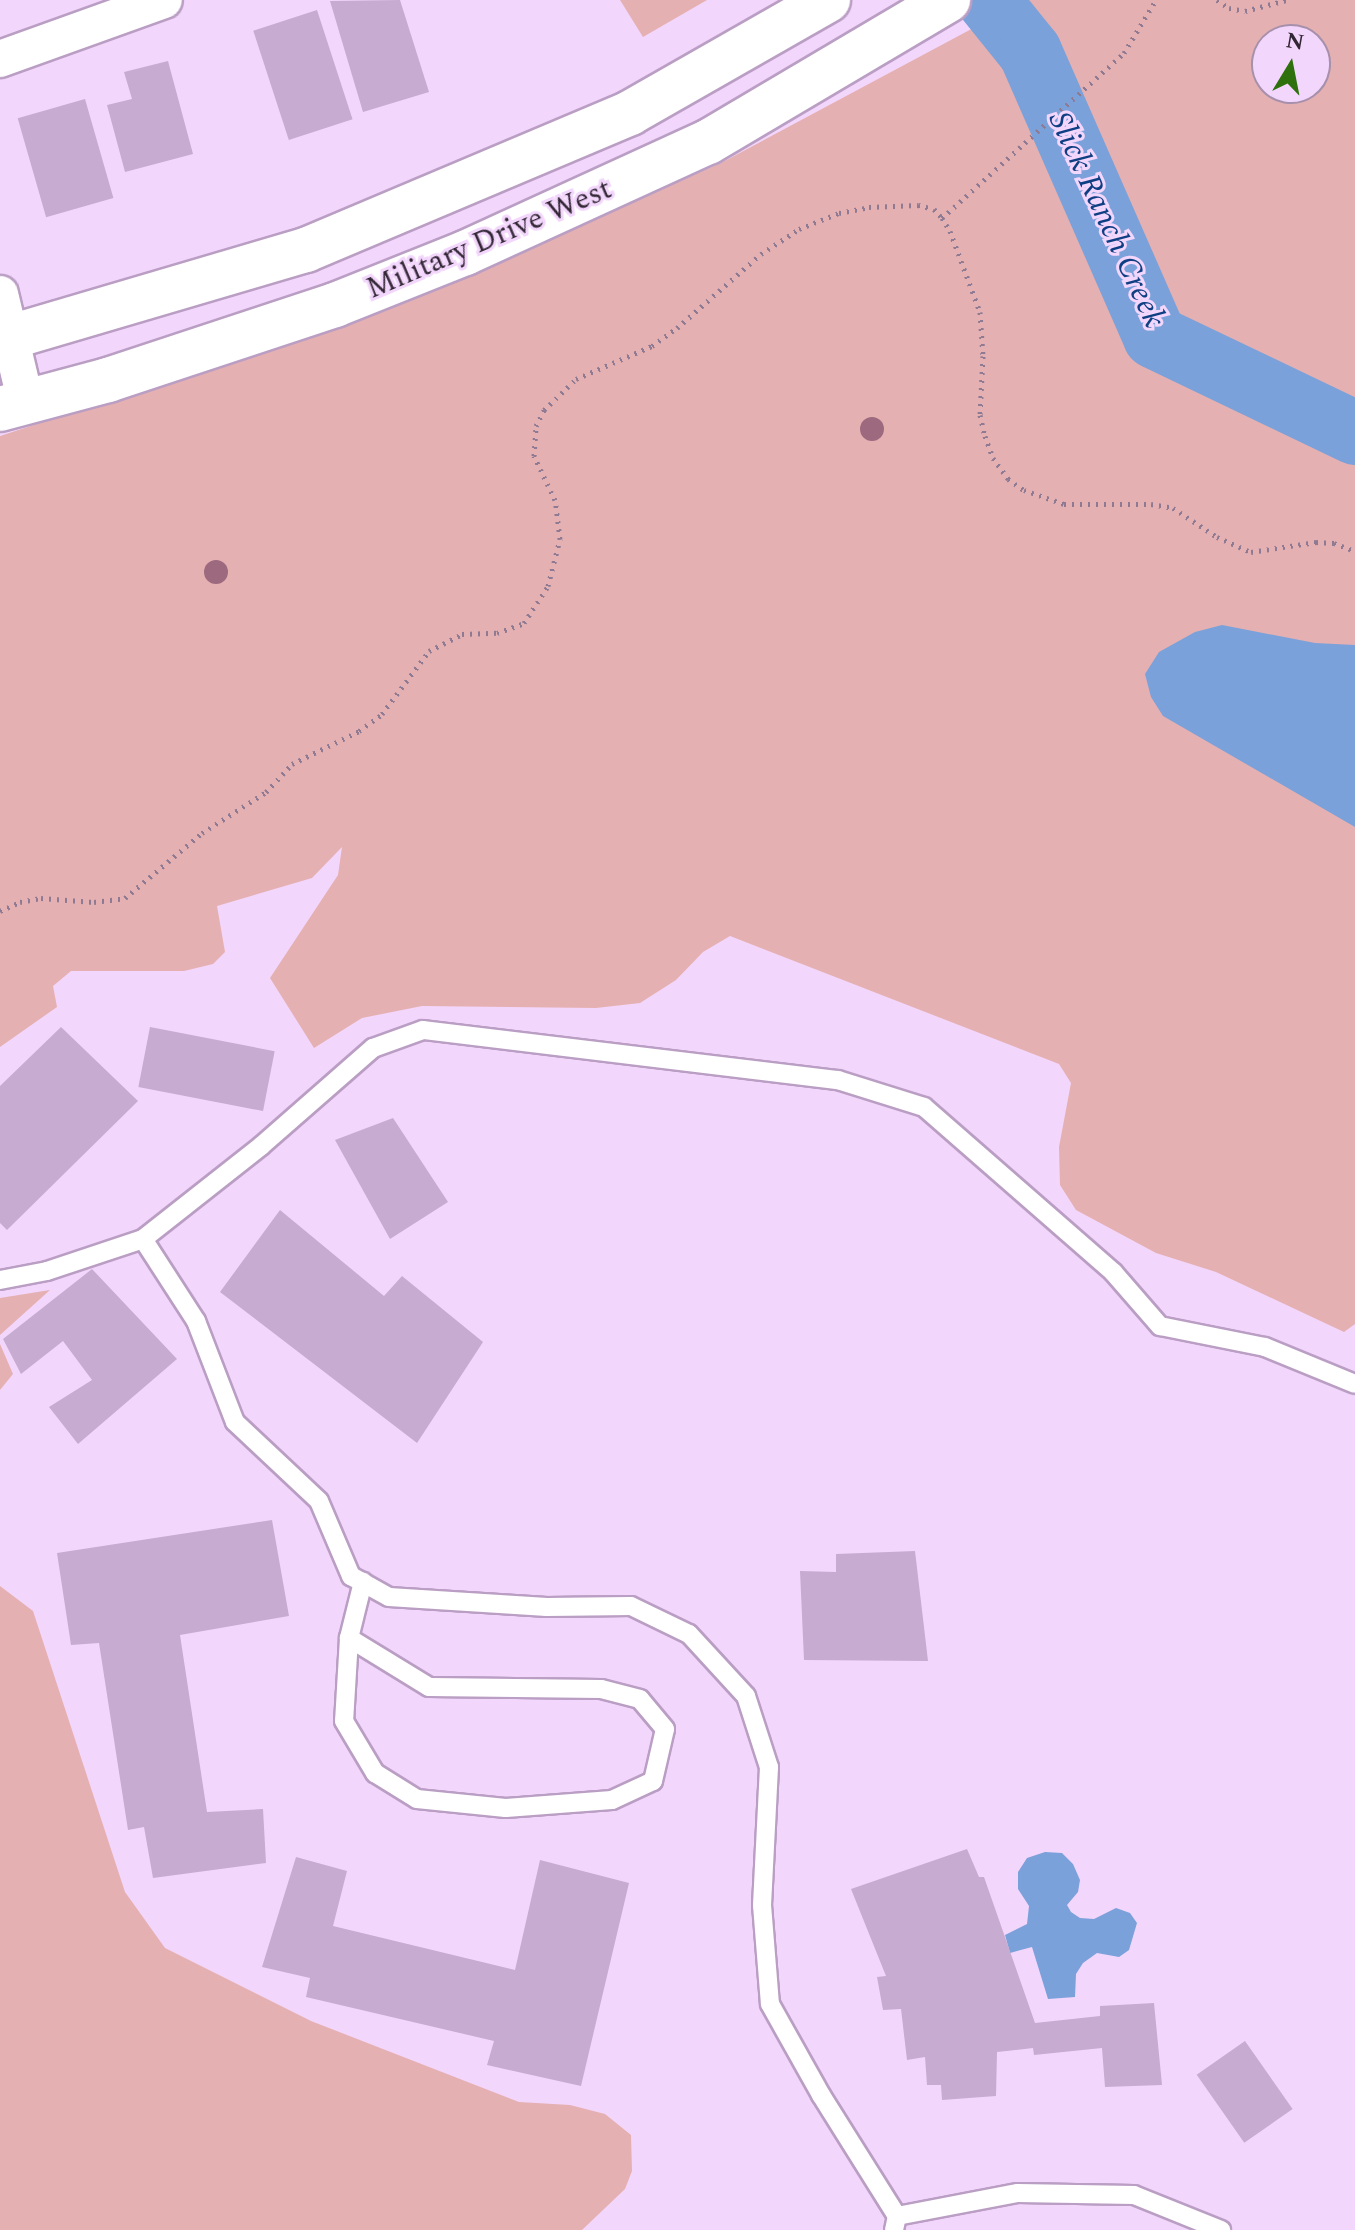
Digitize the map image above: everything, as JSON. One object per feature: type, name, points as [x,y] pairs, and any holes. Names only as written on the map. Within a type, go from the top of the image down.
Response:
[{"type":"main road","name":"Military Drive West","points":[[13,406],[108,380],[335,305],[465,253],[708,142],[948,0]]},
{"type":"main road","name":"Military Drive West","points":[[6,338],[306,250],[630,113],[819,5]]},
{"type":"street","points":[[0,59],[164,0]]},
{"type":"street","points":[[0,294],[13,406]]},
{"type":"lane","points":[[0,1280],[47,1271],[143,1239],[261,1146],[373,1048],[423,1030],[838,1080],[924,1107],[1113,1272],[1160,1326],[1265,1347],[1355,1384]]},
{"type":"lane","points":[[143,1239],[196,1321],[235,1422],[319,1501],[351,1576],[389,1597],[547,1607],[631,1606],[689,1634],[746,1696],[769,1767],[762,1905],[770,2004],[896,2223],[1018,2193],[1134,2195],[1221,2230]]},
{"type":"lane","points":[[349,1638],[429,1687],[601,1689],[640,1699],[665,1729],[653,1781],[612,1800],[506,1808],[417,1799],[375,1773],[344,1721],[349,1638],[363,1582]]},
{"type":"path","points":[[942,218],[1124,53],[1156,0]]},
{"type":"path","points":[[1217,0],[1245,11],[1287,0]]},
{"type":"path","points":[[0,911],[20,902],[41,898],[94,902],[125,898],[202,833],[266,792],[292,764],[359,731],[382,714],[429,651],[462,634],[497,633],[524,623],[548,586],[560,539],[555,500],[534,456],[536,426],[544,410],[576,379],[652,346],[703,307],[761,254],[821,218],[900,205],[934,209],[942,218],[950,231],[980,312],[983,356],[980,415],[993,458],[1008,479],[1044,499],[1064,504],[1151,504],[1173,508],[1217,537],[1251,552],[1316,542],[1334,543],[1355,551]]},
{"type":"shaded area","points":[[620,0],[707,0],[643,37]]},
{"type":"shaded area","points":[[1017,0],[1355,0],[1355,1324],[1344,1332],[1216,1272],[1156,1253],[1076,1210],[1060,1185],[1059,1147],[1071,1083],[1059,1064],[730,936],[703,952],[676,980],[640,1003],[596,1008],[422,1006],[362,1018],[314,1048],[270,978],[338,875],[342,847],[312,878],[217,906],[225,952],[213,964],[184,971],[71,971],[53,986],[57,1007],[0,1047],[0,436],[282,344],[508,257],[721,163],[992,18]]},
{"type":"shaded area","points":[[50,1290],[0,1335],[0,1298]]},
{"type":"shaded area","points":[[0,1344],[13,1374],[0,1390]]},
{"type":"shaded area","points":[[0,1586],[33,1611],[125,1892],[165,1948],[311,2021],[519,2102],[570,2105],[605,2114],[631,2135],[632,2171],[625,2189],[582,2230],[0,2230]]},
{"type":"water","points":[[1222,625],[1315,643],[1355,645],[1355,827],[1163,716],[1151,697],[1145,674],[1159,652],[1195,632]]},
{"type":"water","points":[[1045,1852],[1062,1853],[1073,1864],[1080,1880],[1078,1892],[1067,1905],[1071,1912],[1080,1918],[1094,1919],[1116,1908],[1130,1913],[1137,1923],[1129,1950],[1119,1957],[1097,1953],[1083,1963],[1076,1974],[1075,1997],[1048,1999],[1032,1947],[1010,1953],[1005,1935],[1027,1924],[1029,1906],[1018,1889],[1018,1872],[1027,1858]]},
{"type":"building","points":[[400,0],[429,92],[363,112],[330,1]]},
{"type":"building","points":[[317,10],[353,119],[289,140],[253,31]]},
{"type":"building","points":[[168,61],[193,154],[125,172],[107,105],[132,99],[124,72]]},
{"type":"building","points":[[85,99],[113,198],[46,217],[18,118]]},
{"type":"building","points":[[61,1027],[138,1101],[7,1230],[0,1223],[0,1086]]},
{"type":"building","points":[[150,1027],[275,1051],[263,1111],[138,1087]]},
{"type":"building","points":[[393,1118],[448,1202],[390,1239],[335,1140]]},
{"type":"building","points":[[280,1210],[384,1296],[402,1276],[483,1342],[417,1443],[220,1292]]},
{"type":"building","points":[[92,1269],[177,1359],[78,1444],[49,1407],[92,1380],[63,1341],[21,1374],[3,1339]]},
{"type":"building","points":[[272,1520],[289,1616],[180,1635],[207,1812],[263,1809],[266,1863],[153,1878],[144,1827],[128,1830],[99,1643],[71,1645],[57,1553]]},
{"type":"building","points":[[915,1551],[928,1661],[804,1660],[800,1571],[836,1572],[836,1554]]},
{"type":"building","points":[[967,1849],[979,1877],[984,1877],[1035,2023],[1100,2016],[1100,2006],[1154,2003],[1162,2085],[1105,2087],[1102,2048],[1034,2055],[1033,2048],[997,2052],[996,2096],[942,2100],[941,2085],[927,2085],[925,2057],[907,2060],[901,2009],[883,2010],[877,1977],[886,1976],[851,1889]]},
{"type":"building","points":[[296,1857],[347,1871],[333,1926],[515,1970],[540,1860],[629,1883],[581,2086],[487,2065],[494,2041],[306,1997],[310,1978],[262,1967]]},
{"type":"building","points":[[1245,2041],[1293,2109],[1244,2143],[1197,2075]]},
{"type":"waterway","name":"Slick Ranch Creek","points":[[988,0],[1030,52],[1155,337],[1355,433]]}]
